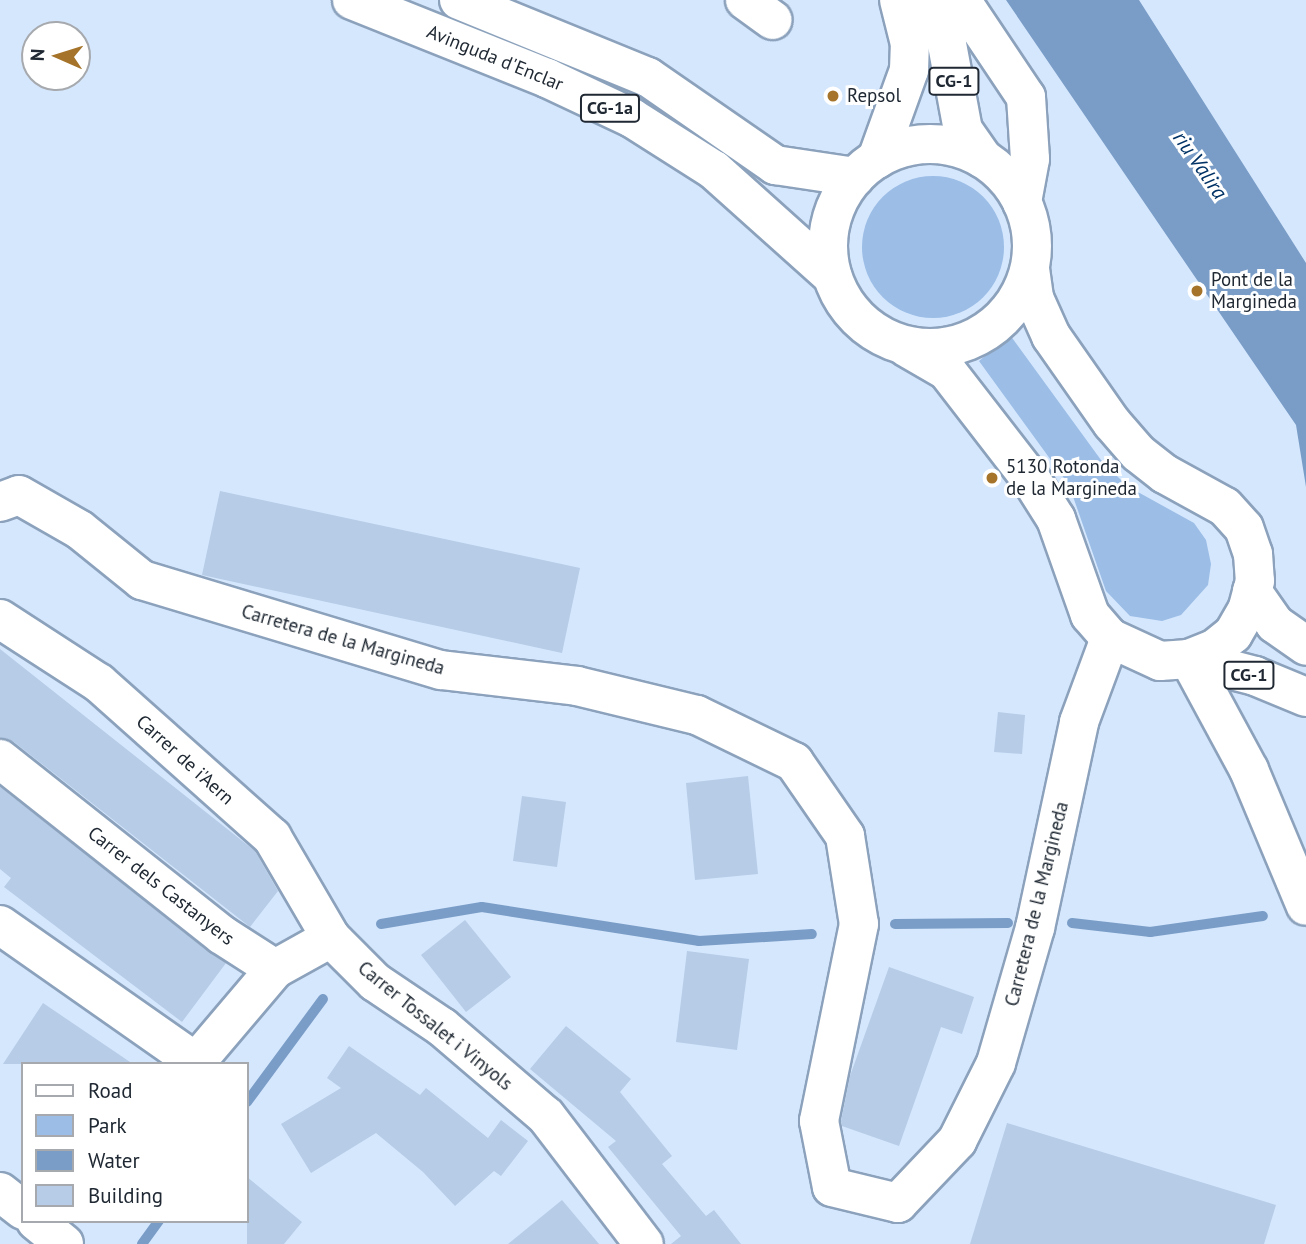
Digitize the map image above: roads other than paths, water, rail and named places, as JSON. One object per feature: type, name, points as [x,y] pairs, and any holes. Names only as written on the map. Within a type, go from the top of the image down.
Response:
[{"type":"main road","name":"Avinguda d'Enclar","points":[[352,0],[547,78],[632,118],[714,170],[832,276]]},
{"type":"main road","name":"CG-1a","points":[[459,0],[648,77],[775,165],[866,168]]},
{"type":"main road","name":"CG-1","points":[[899,0],[911,44],[909,69],[866,168],[831,223],[832,276],[858,319],[947,371],[1032,481],[1056,519],[1090,615],[1110,638],[1160,661],[1189,659],[1216,649],[1233,634],[1252,592],[1253,554],[1244,528],[1225,506],[1165,474],[1138,453],[1112,424],[1051,336],[1034,298],[1030,269],[1031,230],[1022,202],[1006,177],[984,159],[963,130],[947,44],[931,0]]},
{"type":"main road","points":[[961,0],[1026,97],[1030,159],[1022,202]]},
{"type":"main road","name":"CG-1","points":[[866,168],[902,148],[930,144],[958,148],[984,159]]},
{"type":"main road","name":"CG-1","points":[[902,344],[940,348],[976,338],[1015,304],[1030,269]]},
{"type":"main road","name":"Carretera de la Margineda","points":[[0,502],[19,495],[80,530],[142,580],[441,670],[577,686],[697,715],[794,762],[845,836],[859,924],[819,1121],[832,1187],[898,1203],[957,1141],[996,1063],[1035,928],[1079,722],[1110,638]]},
{"type":"main road","name":"CG-1","points":[[1252,592],[1275,624],[1306,646]]},
{"type":"main road","name":"Carrer de i'Aern","points":[[0,619],[99,683],[272,837],[331,938]]},
{"type":"main road","name":"CG-1","points":[[1189,659],[1255,676],[1306,697]]},
{"type":"main road","points":[[1189,659],[1224,724],[1306,906]]},
{"type":"main road","name":"Carrer dels Castanyers","points":[[0,759],[222,935],[275,969]]},
{"type":"main road","points":[[0,925],[196,1062],[275,969],[331,938]]},
{"type":"main road","name":"Carrer Tossalet i Vinyols","points":[[331,938],[375,982],[442,1027],[546,1116],[644,1244]]},
{"type":"main road","points":[[0,1192],[21,1208]]},
{"type":"main road","points":[[38,1223],[64,1244]]},
{"type":"water","name":"riu Valira","points":[[1006,0],[1139,0],[1306,263],[1306,487],[1296,425]]},
{"type":"waterway","points":[[381,924],[482,907],[699,941],[812,934]]},
{"type":"waterway","points":[[1072,923],[1150,932],[1263,916]]},
{"type":"waterway","points":[[895,924],[1008,923]]},
{"type":"waterway","points":[[248,1101],[323,999]]},
{"type":"waterway","points":[[142,1244],[158,1223]]},
{"type":"place","name":"Repsol","points":[[833,96]]},
{"type":"place","name":"Pont de la Margineda","points":[[1197,291]]},
{"type":"place","name":"5130 Rotonda de la Margineda","points":[[992,478]]}]
